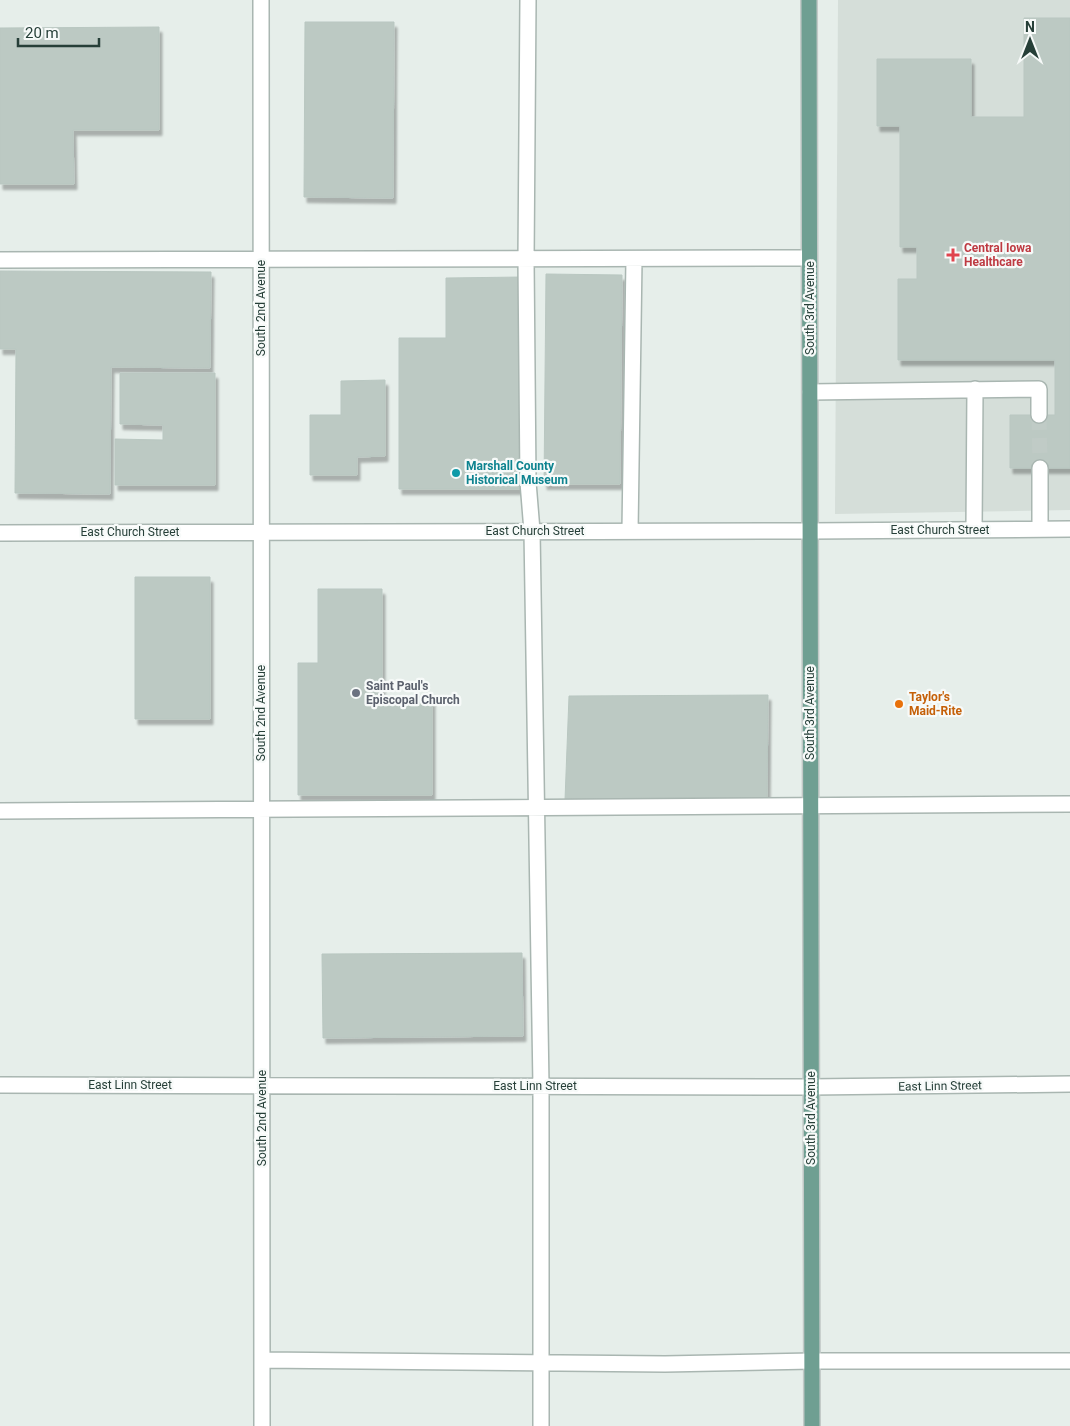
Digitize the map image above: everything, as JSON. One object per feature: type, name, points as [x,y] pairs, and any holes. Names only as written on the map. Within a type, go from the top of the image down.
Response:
[{"type":"main road","name":"South 3rd Avenue","points":[[809,0],[812,1426]]},
{"type":"street","name":"South 2nd Avenue","points":[[261,0],[262,1426]]},
{"type":"street","points":[[528,0],[526,260],[528,482],[532,531],[541,1086],[541,1426]]},
{"type":"street","points":[[0,260],[261,261],[810,258]]},
{"type":"street","points":[[630,531],[634,259]]},
{"type":"street","points":[[974,530],[975,389]]},
{"type":"street","points":[[810,392],[1039,389],[1039,415]]},
{"type":"street","points":[[1040,468],[1040,529]]},
{"type":"street","name":"East Church Street","points":[[0,532],[1070,529]]},
{"type":"street","points":[[0,811],[1070,804]]},
{"type":"street","name":"East Linn Street","points":[[0,1085],[811,1087],[1070,1084]]},
{"type":"street","points":[[262,1360],[541,1364],[1070,1361]]},
{"type":"shaded area","name":"Central Iowa Healthcare","points":[[838,0],[1070,0],[1070,510],[835,514]]},
{"type":"building","points":[[1024,18],[1070,18],[1070,468],[1010,468],[1010,415],[1055,415],[1055,360],[898,360],[898,279],[917,279],[917,247],[900,247],[900,126],[877,126],[877,59],[971,59],[971,117],[1024,117]]},
{"type":"building","points":[[305,22],[394,22],[393,198],[304,197]]},
{"type":"building","points":[[159,27],[159,130],[73,130],[74,184],[0,184],[0,28]]},
{"type":"building","points":[[0,271],[211,272],[210,368],[111,367],[110,494],[15,493],[16,349],[0,349]]},
{"type":"building","points":[[546,274],[622,275],[620,484],[544,484]]},
{"type":"building","points":[[522,277],[522,489],[399,489],[399,338],[446,338],[446,278]]},
{"type":"building","points":[[120,373],[215,373],[215,485],[115,485],[115,439],[163,440],[163,425],[120,424]]},
{"type":"building","points":[[385,380],[385,456],[357,457],[357,475],[310,475],[310,415],[341,415],[341,381]]},
{"type":"building","points":[[135,577],[210,577],[210,719],[135,719]]},
{"type":"building","points":[[318,589],[382,589],[382,697],[432,697],[432,795],[298,795],[298,663],[318,663]]},
{"type":"building","points":[[768,695],[767,799],[565,800],[569,696]]},
{"type":"building","points":[[522,953],[523,1036],[323,1038],[322,954]]},
{"type":"tunnel","points":[[1039,415],[1040,468]]},
{"type":"place","name":"Central Iowa Healthcare","points":[[953,255]]},
{"type":"place","name":"Marshall County Historical Museum","points":[[456,473]]},
{"type":"place","name":"Saint Paul's Episcopal Church","points":[[356,693]]},
{"type":"place","name":"Taylor's Maid-Rite","points":[[899,704]]}]
